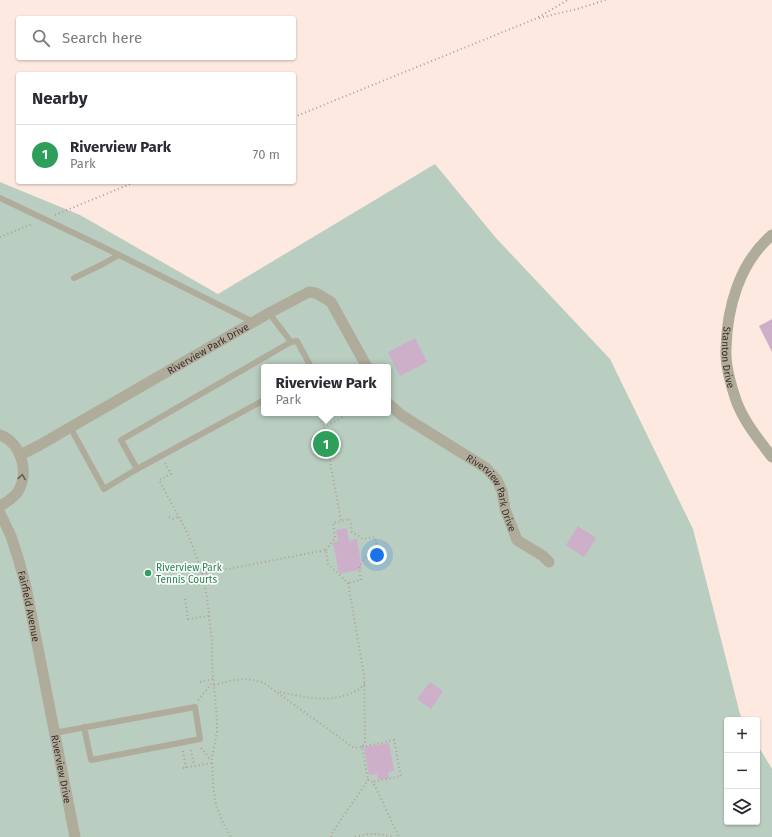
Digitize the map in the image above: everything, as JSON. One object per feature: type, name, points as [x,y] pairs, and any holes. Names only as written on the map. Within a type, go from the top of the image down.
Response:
[{"type":"street","name":"Stanton Drive","points":[[772,235],[765,241],[744,271],[733,300],[726,349],[728,373],[732,389],[744,419],[772,457]]},
{"type":"street","name":"Riverview Park Drive","points":[[20,455],[253,322],[309,292],[316,293],[331,302],[365,364]]},
{"type":"street","name":"Riverview Park Drive","points":[[391,406],[401,415],[486,468],[497,480],[502,491],[506,509],[517,540],[543,556],[549,562]]},
{"type":"street","points":[[0,435],[13,444],[20,455],[23,467],[23,480],[18,492],[9,501],[0,506]]},
{"type":"street","name":"Fairfield Avenue","points":[[0,513],[11,536],[26,587],[48,701]]},
{"type":"street","name":"Riverview Drive","points":[[48,701],[74,837]]},
{"type":"lane","points":[[0,198],[253,322]]},
{"type":"lane","points":[[74,278],[119,255]]},
{"type":"lane","points":[[269,313],[291,342]]},
{"type":"lane","points":[[138,469],[121,440],[291,342],[297,340],[309,364]]},
{"type":"lane","points":[[70,427],[104,489],[261,402]]},
{"type":"lane","points":[[54,733],[84,727],[195,707],[200,739],[91,760],[84,727]]},
{"type":"path","points":[[296,116],[535,19],[568,0]]},
{"type":"path","points":[[535,19],[570,11],[606,0]]},
{"type":"path","points":[[0,237],[130,184]]},
{"type":"path","points":[[322,416],[341,521]]},
{"type":"path","points":[[324,428],[344,416]]},
{"type":"path","points":[[311,440],[336,436]]},
{"type":"path","points":[[162,456],[171,474],[159,480],[187,532],[202,574],[207,597],[210,616],[213,680],[217,721],[217,732],[212,760],[213,786],[216,805],[223,823],[231,837]]},
{"type":"path","points":[[169,517],[174,519],[179,516]]},
{"type":"path","points":[[202,574],[326,550],[336,538],[333,523],[350,519],[352,532],[363,539],[375,537],[378,554],[364,558],[359,567],[360,580],[348,583]]},
{"type":"path","points":[[326,550],[328,564],[348,583],[365,684],[365,742],[362,746],[368,780],[332,833],[331,837]]},
{"type":"path","points":[[185,599],[188,619],[210,616]]},
{"type":"path","points":[[214,685],[238,679],[249,679],[264,683],[354,748],[394,740],[401,776],[373,782],[368,780]]},
{"type":"path","points":[[200,682],[213,680]]},
{"type":"path","points":[[193,707],[213,680]]},
{"type":"path","points":[[278,692],[311,698],[332,698],[350,694],[365,684]]},
{"type":"path","points":[[198,739],[200,747],[212,760]]},
{"type":"path","points":[[186,742],[185,768],[212,763]]},
{"type":"path","points":[[186,742],[194,766]]},
{"type":"path","points":[[373,782],[399,837]]},
{"type":"path","points":[[355,837],[371,833],[392,837]]},
{"type":"green space","points":[[435,164],[496,238],[610,359],[693,529],[742,717],[724,717],[724,825],[760,825],[760,749],[772,769],[772,837],[0,837],[0,182],[80,215],[218,294]]},
{"type":"building","points":[[772,319],[772,352],[759,326]]},
{"type":"building","points":[[415,338],[427,362],[400,376],[388,352]]},
{"type":"building","points":[[578,526],[596,538],[584,557],[566,545]]},
{"type":"building","points":[[347,528],[349,541],[357,539],[362,569],[339,574],[333,542],[338,541],[336,530]]},
{"type":"building","points":[[430,682],[443,691],[431,709],[417,699]]},
{"type":"building","points":[[389,743],[394,771],[388,772],[389,778],[378,780],[377,774],[369,775],[364,747]]},
{"type":"place","name":"Riverview Park","points":[[326,444]]},
{"type":"place","name":"Riverview Park Tennis Courts","points":[[148,573]]}]
